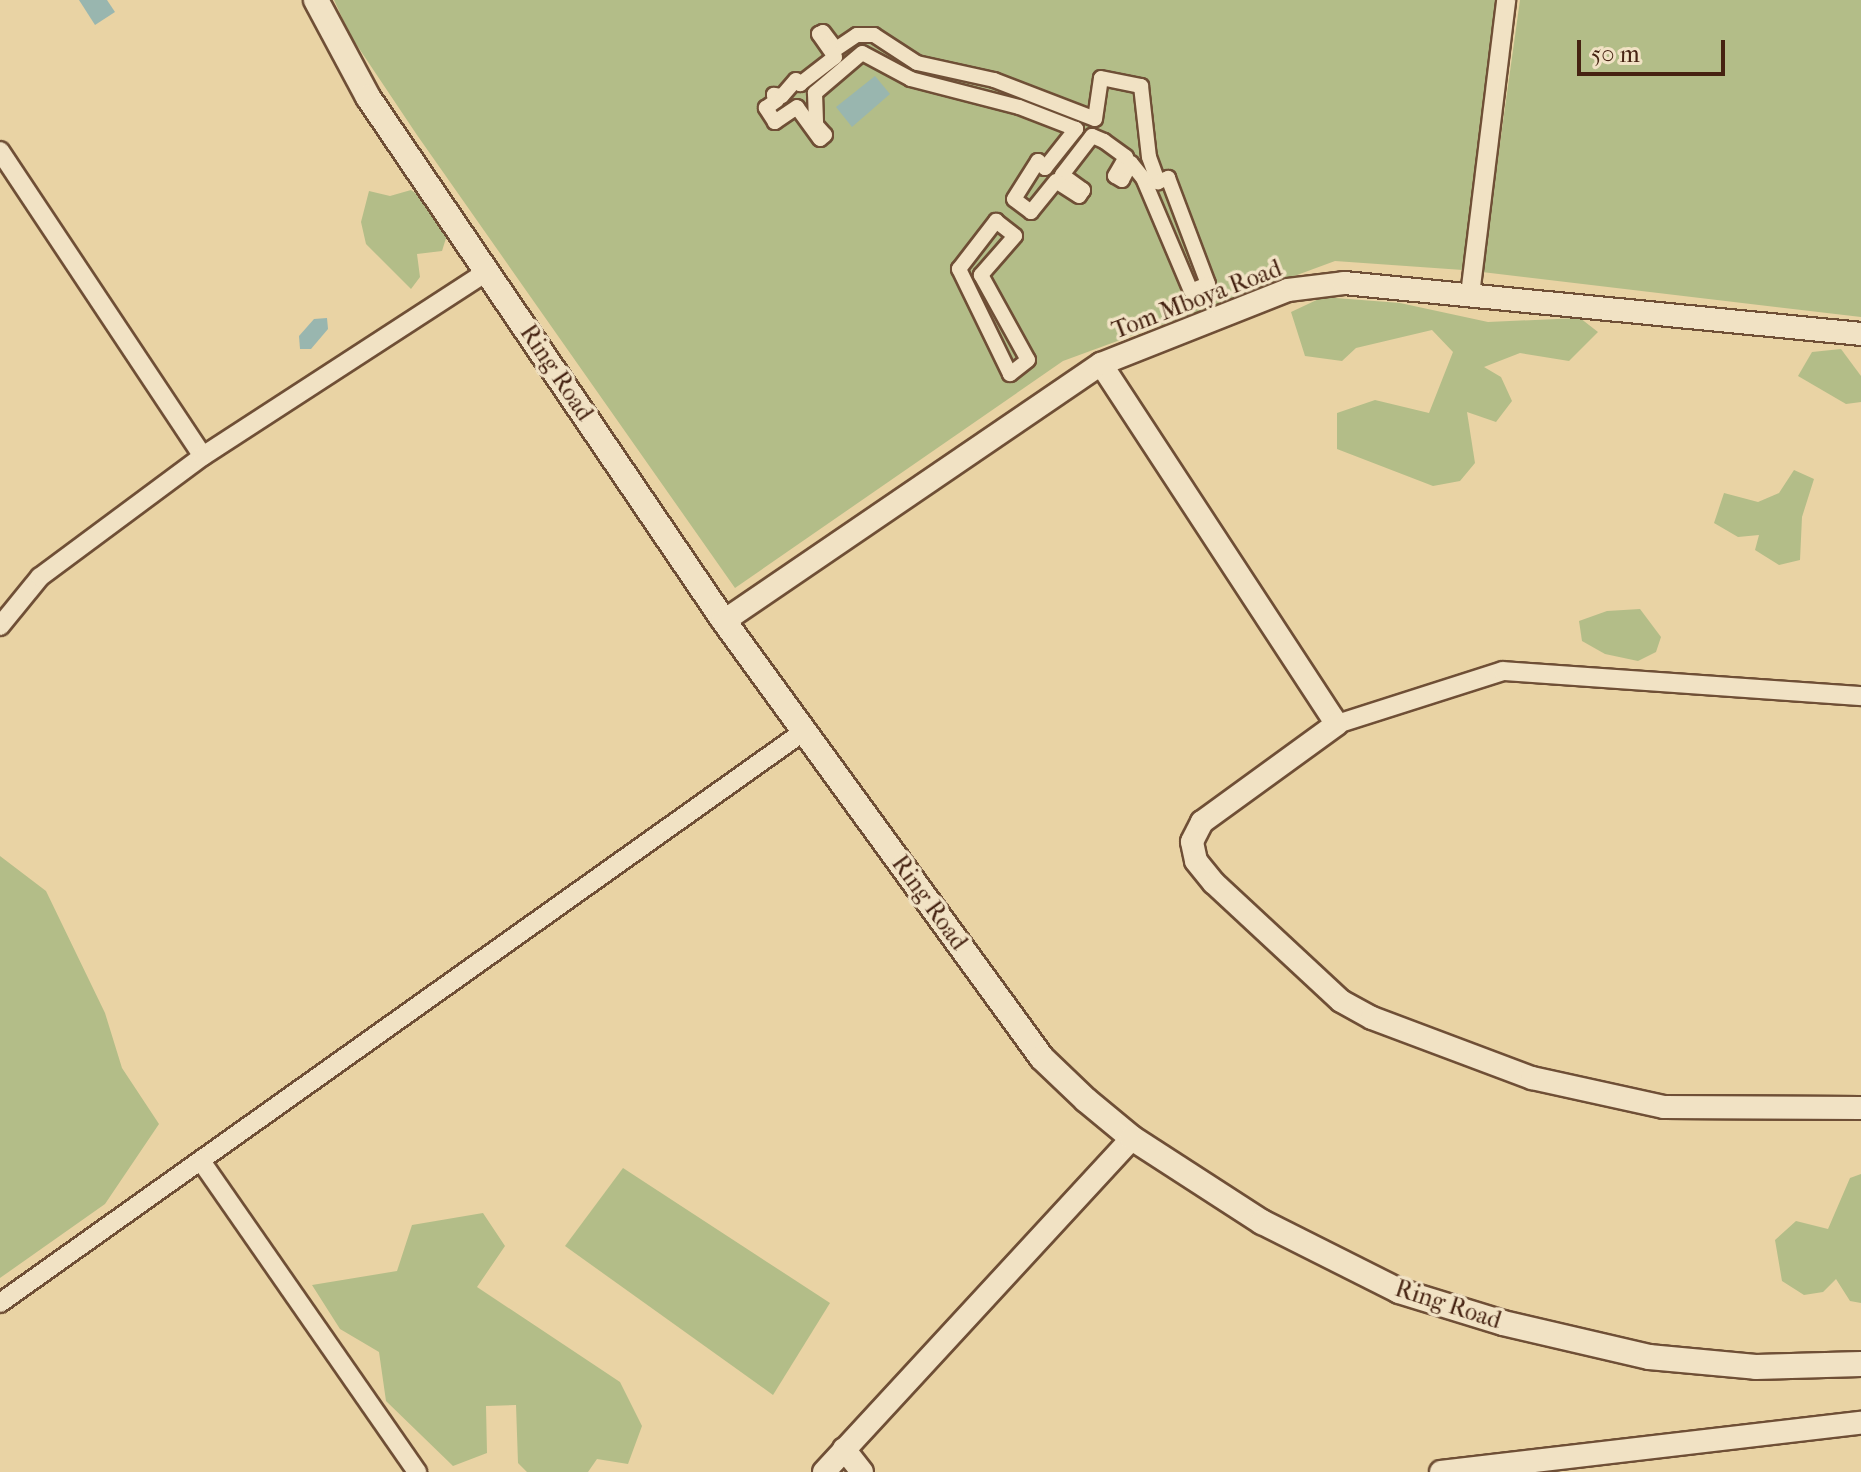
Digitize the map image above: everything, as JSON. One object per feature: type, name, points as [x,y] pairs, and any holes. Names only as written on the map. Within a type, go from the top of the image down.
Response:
[{"type":"main road","name":"Ring Road","points":[[316,0],[368,97],[724,621],[803,732],[1042,1058],[1132,1138],[1322,1257],[1399,1291],[1503,1323],[1649,1357],[1756,1367],[1861,1364]]},
{"type":"street","points":[[1470,295],[1506,0]]},
{"type":"street","points":[[823,32],[836,49],[857,35],[874,35],[917,63],[994,80],[1095,119],[1101,78],[1141,86],[1149,157],[1158,182],[1168,178],[1208,284],[1191,291],[1143,178],[1131,163],[1122,180],[1115,176],[1126,157],[1104,141],[1092,136],[1062,175],[1083,190],[1079,196],[1056,181],[1031,212],[1014,199],[1023,180],[1038,161],[1045,168],[1076,129],[988,96],[919,81],[862,53],[815,93],[816,125],[825,135],[820,139],[796,107],[775,122],[766,108],[777,100],[774,95],[778,92],[782,96],[796,80],[800,84],[835,57],[823,32]]},
{"type":"street","points":[[0,151],[203,456]]},
{"type":"street","points":[[996,221],[1015,236],[981,275],[1028,360],[1010,374],[959,269],[996,221]]},
{"type":"street","points":[[0,626],[40,577],[203,456],[488,271]]},
{"type":"street","name":"Tom Mboya Road","points":[[724,621],[1101,364],[1288,290],[1344,283],[1861,334]]},
{"type":"street","points":[[1101,364],[1337,724]]},
{"type":"street","points":[[1861,696],[1503,671],[1337,724],[1202,822],[1192,842],[1196,861],[1214,883],[1341,1001],[1372,1018],[1532,1078],[1664,1107],[1861,1108]]},
{"type":"street","points":[[0,1303],[803,732]]},
{"type":"street","points":[[824,1472],[1132,1138]]},
{"type":"street","points":[[201,1161],[417,1472]]},
{"type":"street","points":[[1441,1472],[1550,1463],[1861,1423]]},
{"type":"street","points":[[844,1449],[862,1472]]},
{"type":"green space","points":[[334,0],[1497,0],[1463,270],[1335,261],[1063,361],[735,588],[417,135],[350,35]]},
{"type":"green space","points":[[1520,0],[1861,0],[1861,317],[1482,272]]},
{"type":"green space","points":[[411,190],[452,219],[442,251],[417,254],[420,277],[411,289],[366,244],[361,222],[369,191],[390,196]]},
{"type":"green space","points":[[1323,297],[1400,303],[1488,322],[1580,318],[1598,332],[1569,361],[1520,353],[1484,367],[1501,377],[1512,401],[1496,422],[1467,412],[1475,463],[1460,481],[1433,486],[1337,449],[1337,413],[1375,400],[1429,413],[1453,352],[1432,330],[1356,348],[1342,361],[1305,356],[1291,312]]},
{"type":"green space","points":[[1841,349],[1861,376],[1861,402],[1846,404],[1798,376],[1812,352]]},
{"type":"green space","points":[[1794,470],[1814,479],[1802,517],[1800,560],[1779,565],[1755,550],[1759,535],[1738,537],[1714,523],[1724,493],[1758,502],[1779,493]]},
{"type":"green space","points":[[1640,609],[1661,637],[1656,652],[1638,661],[1605,654],[1582,641],[1579,621],[1607,611]]},
{"type":"green space","points":[[0,856],[46,891],[105,1013],[122,1068],[159,1124],[105,1204],[0,1278]]},
{"type":"green space","points":[[623,1168],[830,1303],[773,1395],[565,1246]]},
{"type":"green space","points":[[1861,1174],[1861,1303],[1850,1301],[1836,1279],[1823,1292],[1804,1295],[1782,1281],[1775,1240],[1796,1221],[1828,1229],[1850,1178]]},
{"type":"green space","points":[[483,1213],[505,1246],[477,1287],[620,1382],[642,1426],[628,1464],[597,1459],[588,1472],[527,1472],[518,1463],[516,1405],[486,1406],[487,1453],[453,1466],[386,1401],[379,1352],[340,1329],[312,1285],[397,1271],[412,1225]]},
{"type":"water","points":[[79,0],[107,0],[115,12],[95,25]]},
{"type":"water","points":[[875,76],[890,94],[852,127],[836,107]]},
{"type":"water","points":[[327,318],[328,329],[311,349],[300,349],[299,336],[314,319]]}]
